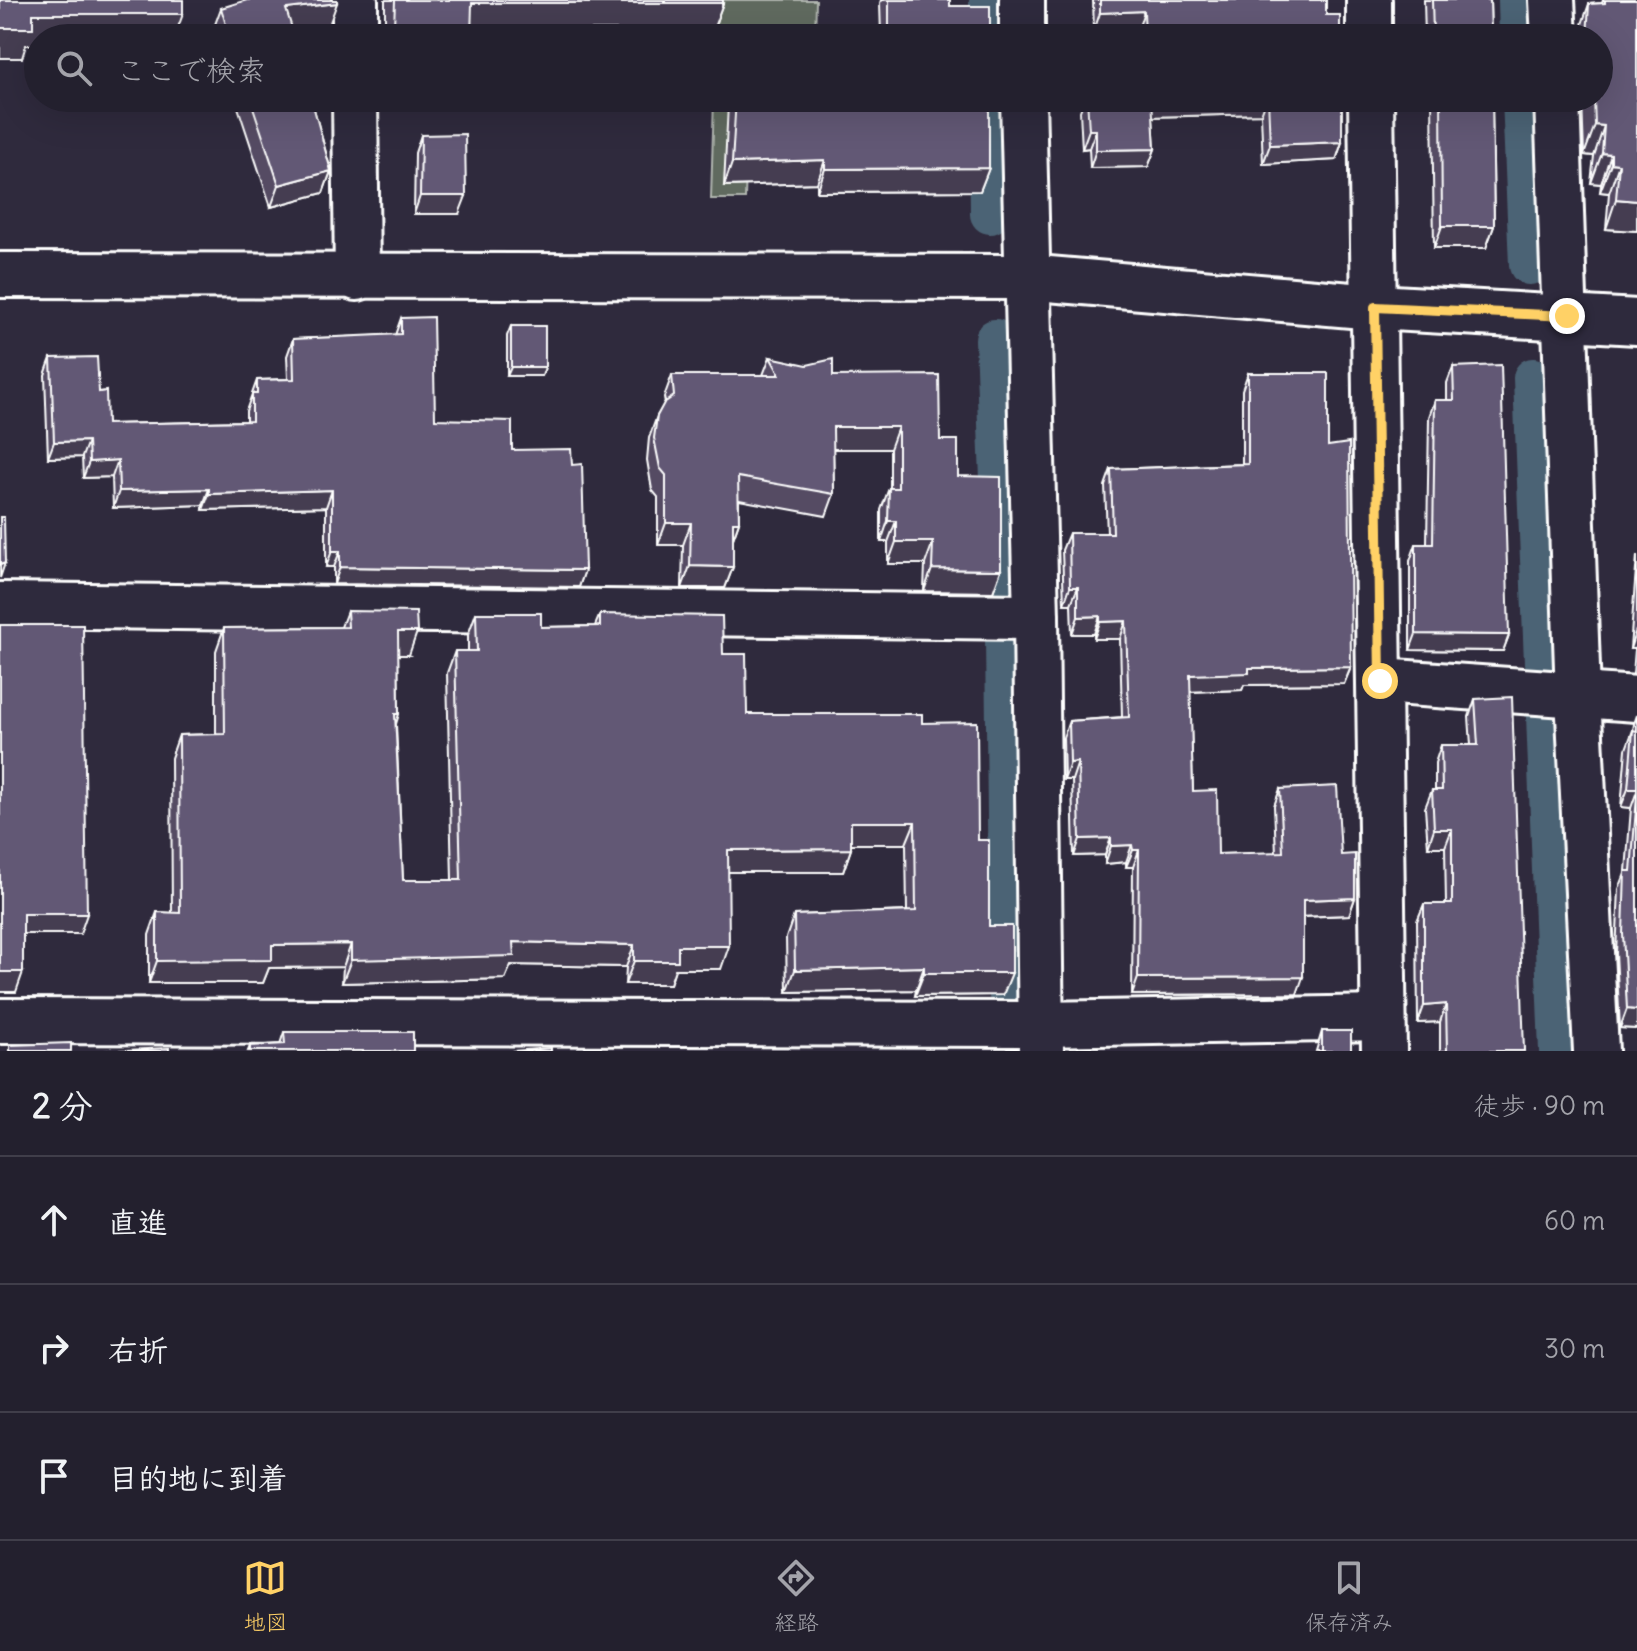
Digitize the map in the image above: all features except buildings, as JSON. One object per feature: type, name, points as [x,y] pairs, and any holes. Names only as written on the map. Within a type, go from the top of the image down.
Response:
[{"type":"street","points":[[355,0],[355,24]]},
{"type":"street","points":[[1022,0],[1022,24]]},
{"type":"street","points":[[1369,0],[1369,24]]},
{"type":"street","points":[[1552,0],[1553,24]]},
{"type":"street","points":[[355,112],[357,278]]},
{"type":"street","points":[[1023,112],[1036,617],[1041,1038]]},
{"type":"street","points":[[0,1021],[191,1036],[1041,1038],[1384,1034],[1371,112]]},
{"type":"street","points":[[1558,112],[1578,696],[1603,1051]]},
{"type":"street","points":[[0,275],[1025,277],[1375,307],[1637,322]]},
{"type":"street","points":[[0,605],[1036,617]]},
{"type":"street","points":[[1380,681],[1637,699]]},
{"type":"green space","points":[[717,0],[816,0],[815,24],[716,24]]},
{"type":"green space","points":[[714,112],[748,112],[745,199],[711,199]]},
{"type":"waterway","points":[[989,0],[989,24]]},
{"type":"waterway","points":[[1518,0],[1519,24]]},
{"type":"waterway","points":[[989,112],[990,214]]},
{"type":"waterway","points":[[1523,112],[1529,265]]},
{"type":"waterway","points":[[995,339],[1004,593]]},
{"type":"waterway","points":[[1533,378],[1559,1051]]},
{"type":"waterway","points":[[1005,636],[1009,996]]},
{"type":"route","points":[[1380,681],[1375,307],[1567,316]]}]
